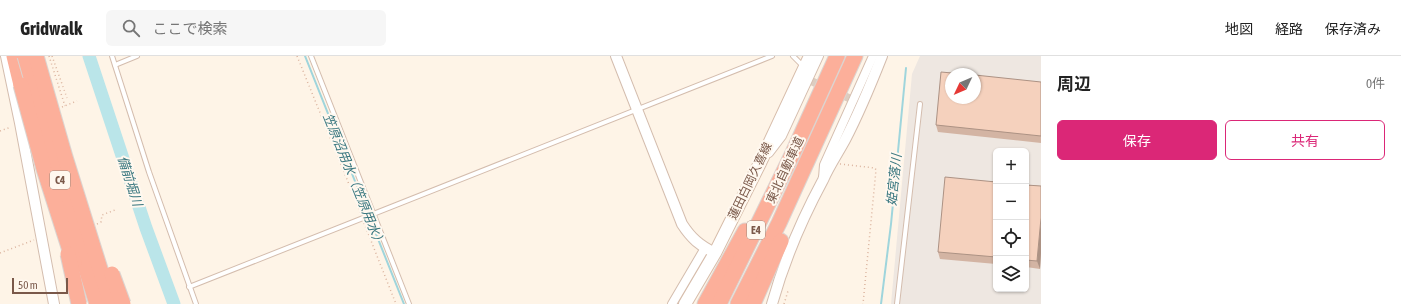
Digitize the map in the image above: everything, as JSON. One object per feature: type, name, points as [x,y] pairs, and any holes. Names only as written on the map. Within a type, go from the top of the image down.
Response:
[{"type":"highway","points":[[14,56],[44,169],[87,304]]},
{"type":"highway","name":"C4","points":[[25,56],[97,304]]},
{"type":"highway","name":"C4","points":[[36,56],[111,304]]},
{"type":"highway","name":"東北自動車道","points":[[720,304],[792,155],[837,56]]},
{"type":"highway","name":"東北自動車道","points":[[738,304],[808,162],[855,56]]},
{"type":"highway","points":[[705,304],[757,209],[792,155]]},
{"type":"highway","points":[[754,304],[783,235],[808,162]]},
{"type":"highway","points":[[75,189],[123,304]]},
{"type":"highway","points":[[64,232],[79,304]]},
{"type":"main road","name":"蓮田白岡久喜線","points":[[685,304],[710,251],[760,163],[807,61]]},
{"type":"street","points":[[6,56],[54,304]]},
{"type":"street","points":[[616,56],[682,224],[697,243],[710,251],[672,304]]},
{"type":"street","points":[[760,163],[782,136],[819,56]]},
{"type":"street","points":[[823,179],[824,165],[873,56]]},
{"type":"street","points":[[772,304],[786,263],[823,179],[863,102],[882,56]]},
{"type":"lane","points":[[112,56],[149,172],[196,304]]},
{"type":"lane","points":[[115,65],[137,56]]},
{"type":"lane","points":[[311,56],[409,304]]},
{"type":"lane","points":[[189,287],[772,56]]},
{"type":"lane","points":[[793,56],[807,61]]},
{"type":"lane","points":[[897,304],[920,104]]},
{"type":"path","points":[[50,56],[67,98]]},
{"type":"path","points":[[50,56],[65,106]]},
{"type":"path","points":[[297,56],[396,304]]},
{"type":"path","points":[[0,131],[20,123]]},
{"type":"path","points":[[833,162],[838,164],[875,168],[876,170],[863,304]]},
{"type":"path","points":[[784,304],[788,292]]},
{"type":"shaded area","points":[[920,56],[1041,56],[1041,304],[891,304],[912,74]]},
{"type":"building","points":[[941,72],[945,72],[945,104],[981,104],[981,76],[1041,82],[1041,136],[936,125]]},
{"type":"building","points":[[945,177],[993,182],[993,257],[938,252]]},
{"type":"building","points":[[1029,185],[1041,186],[1041,218],[1037,261],[1029,260]]},
{"type":"waterway","name":"備前堀川","points":[[89,56],[146,228],[174,304]]},
{"type":"waterway","name":"笠原沼用水（笠原用水）","points":[[305,56],[404,304]]},
{"type":"waterway","name":"姫宮落川","points":[[881,304],[891,224],[906,68]]},
{"type":"tunnel","points":[[809,80],[853,100]]}]
